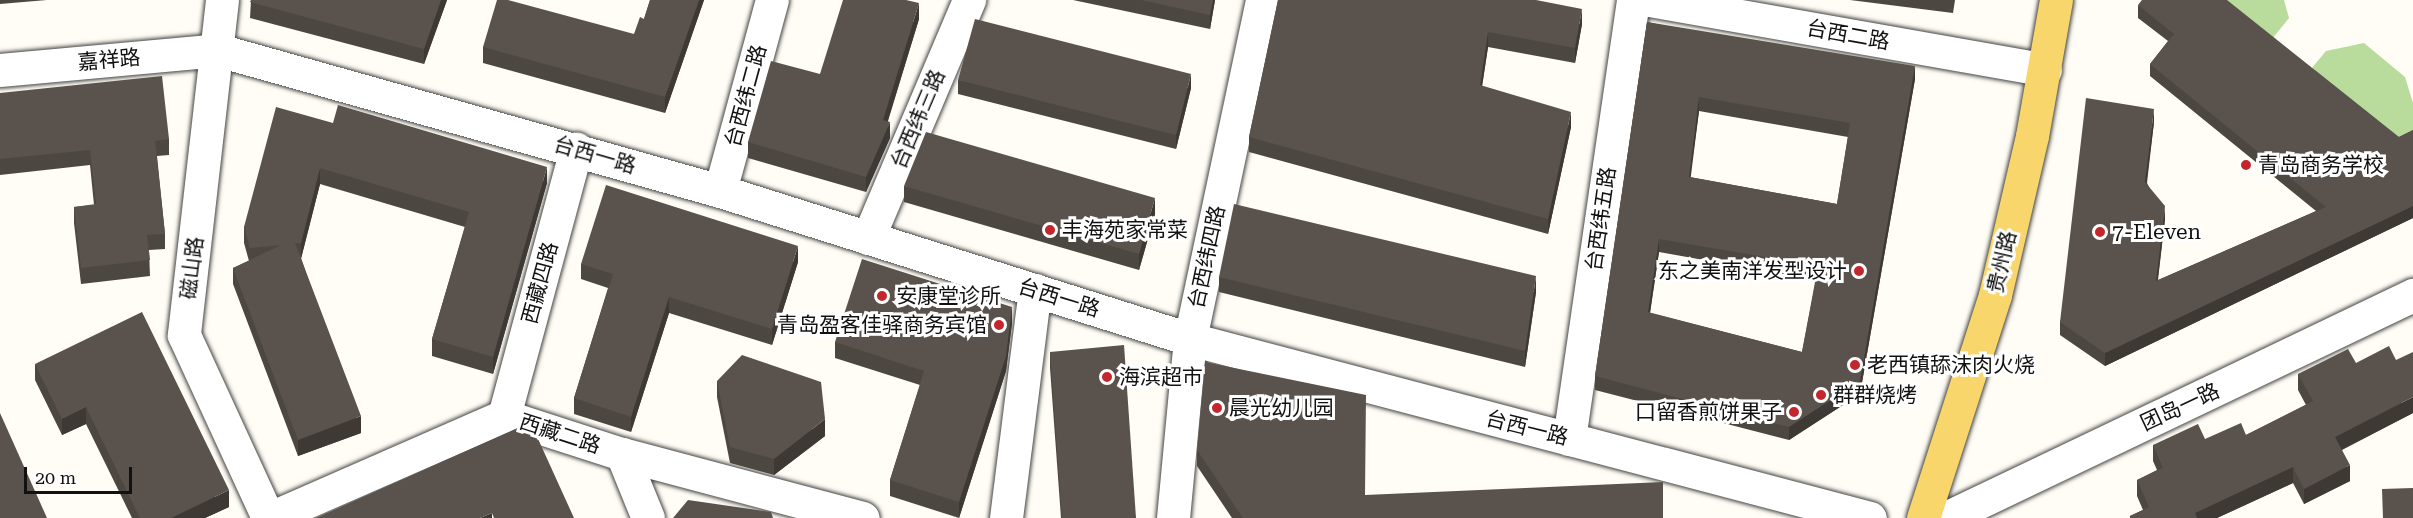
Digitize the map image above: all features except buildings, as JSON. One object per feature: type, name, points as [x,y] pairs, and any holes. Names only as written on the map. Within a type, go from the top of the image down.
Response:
[{"type":"main road","name":"贵州路","points":[[1923,518],[1995,295],[2045,70],[2056,0]]},
{"type":"street","name":"磁山路","points":[[222,0],[184,335],[269,518]]},
{"type":"street","name":"台西纬二路","points":[[720,191],[772,0]]},
{"type":"street","name":"台西纬三路","points":[[868,238],[969,0]]},
{"type":"street","name":"台西纬四路","points":[[1173,518],[1190,339],[1262,0]]},
{"type":"street","name":"台西纬五路","points":[[1569,439],[1633,0]]},
{"type":"street","name":"台西二路","points":[[1650,0],[2045,70]]},
{"type":"street","name":"嘉祥路","points":[[0,70],[218,50]]},
{"type":"street","name":"台西一路","points":[[218,50],[720,191],[1190,339],[1870,518]]},
{"type":"street","name":"西藏四路","points":[[504,416],[576,149]]},
{"type":"street","points":[[1006,518],[1035,290]]},
{"type":"street","name":"团岛一路","points":[[1946,518],[2413,295]]},
{"type":"street","name":"西藏二路","points":[[269,518],[504,416],[622,454],[863,518]]},
{"type":"street","points":[[622,454],[648,518]]},
{"type":"green space","points":[[2212,0],[2284,0],[2289,18],[2268,44]]},
{"type":"green space","points":[[2364,43],[2405,77],[2413,103],[2413,132],[2401,150],[2306,75],[2326,51]]},
{"type":"place","name":"青岛商务学校","points":[[2246,165]]},
{"type":"place","name":"丰海苑家常菜","points":[[1050,230]]},
{"type":"place","name":"7-Eleven","points":[[2100,232]]},
{"type":"place","name":"东之美南洋发型设计","points":[[1859,271]]},
{"type":"place","name":"安康堂诊所","points":[[882,296]]},
{"type":"place","name":"青岛盈客佳驿商务宾馆","points":[[999,325]]},
{"type":"place","name":"老西镇舔沫肉火烧","points":[[1855,365]]},
{"type":"place","name":"海滨超市","points":[[1107,377]]},
{"type":"place","name":"群群烧烤","points":[[1821,395]]},
{"type":"place","name":"晨光幼儿园","points":[[1217,408]]},
{"type":"place","name":"口留香煎饼果子","points":[[1794,412]]}]
